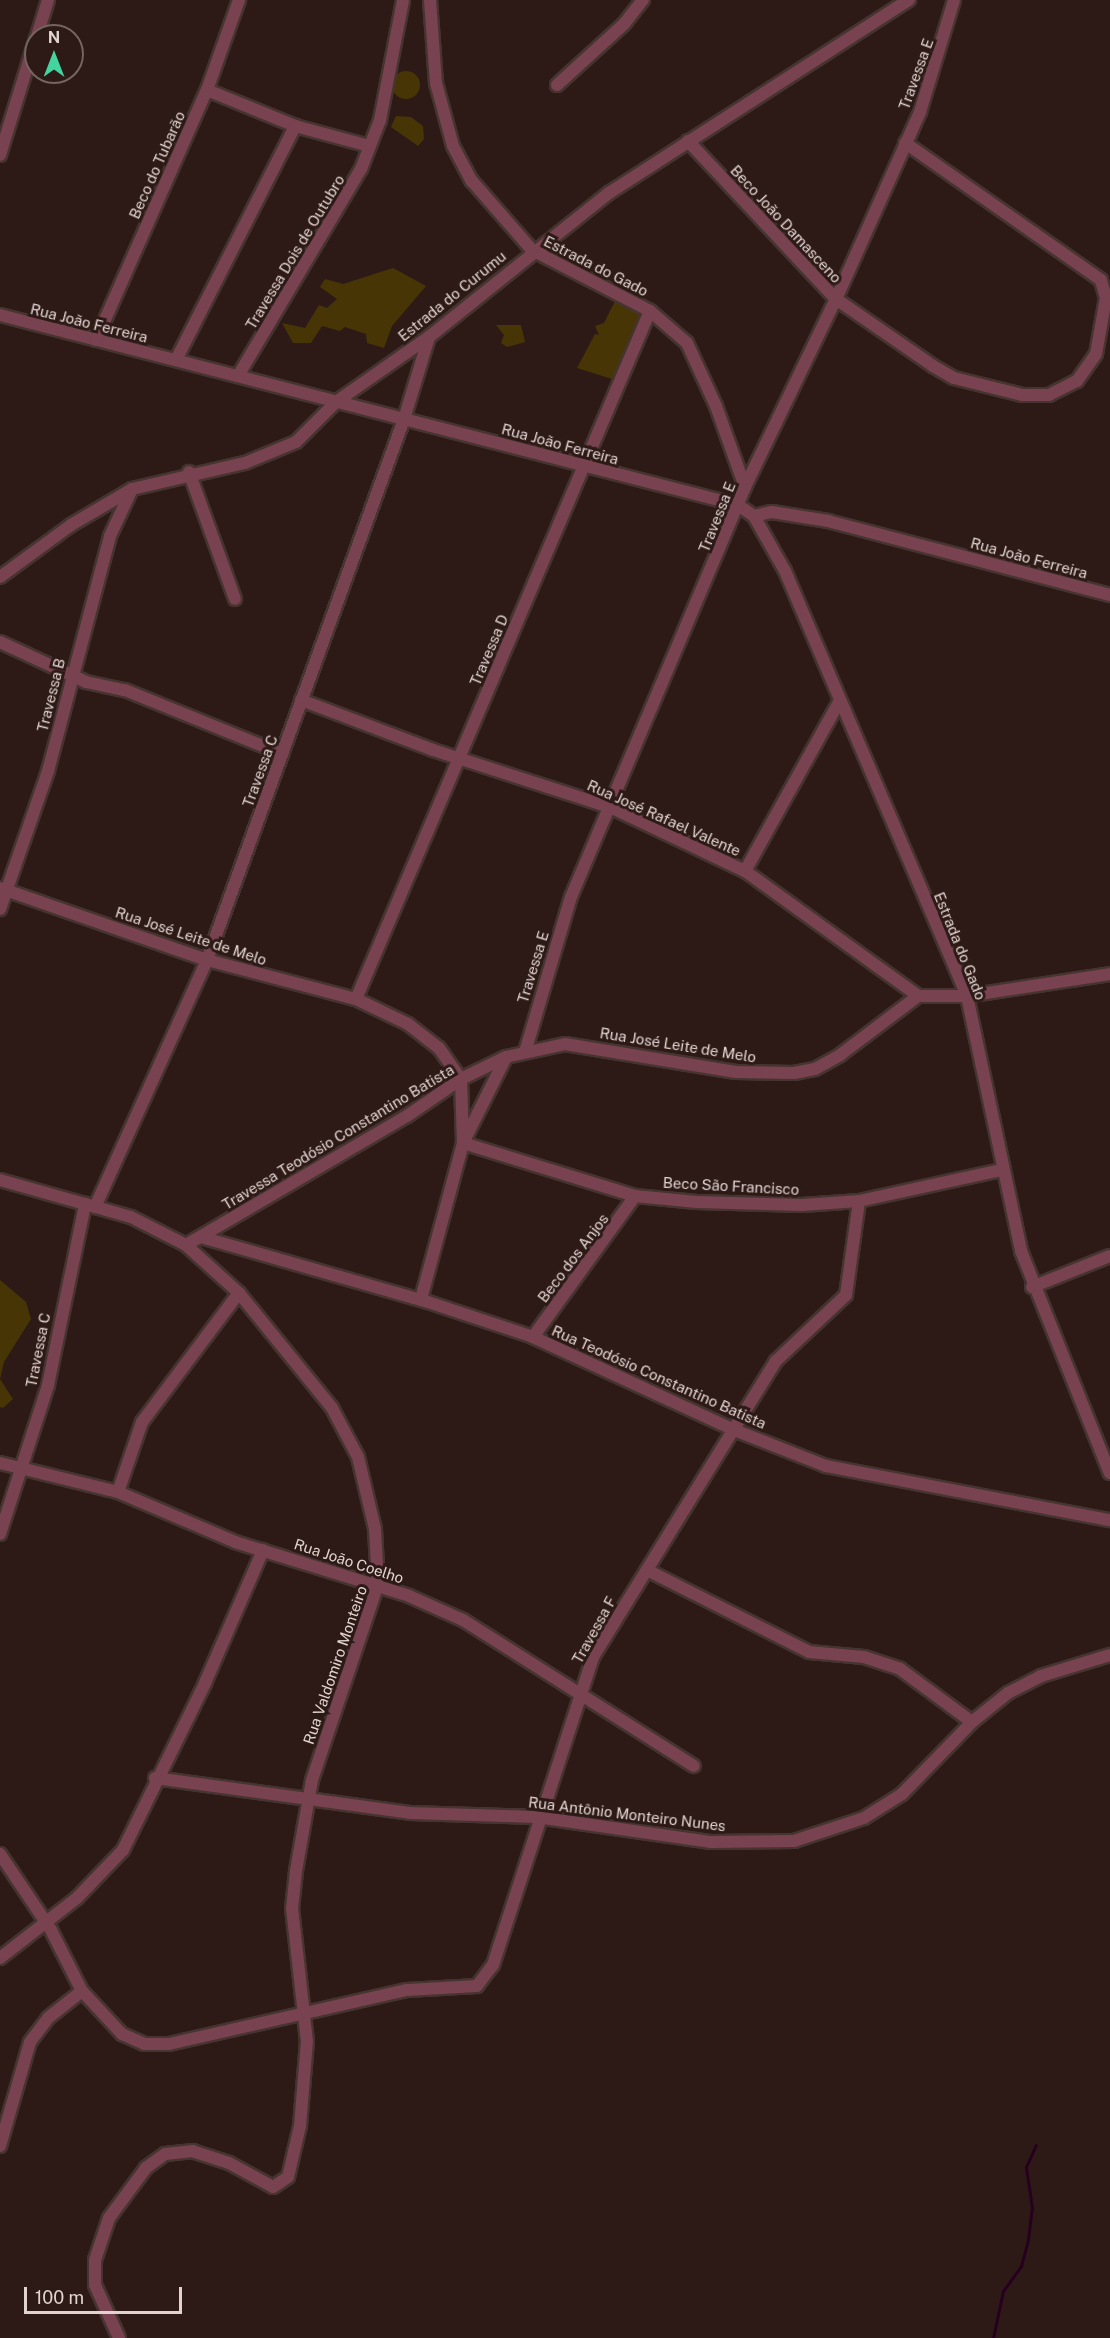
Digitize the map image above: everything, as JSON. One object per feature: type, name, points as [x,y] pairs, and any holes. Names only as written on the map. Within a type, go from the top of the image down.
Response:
[{"type":"street","points":[[40,24],[48,0]]},
{"type":"street","name":"Beco do Tubarão","points":[[96,340],[207,90],[239,0]]},
{"type":"street","name":"Travessa Dois de Outubro","points":[[238,376],[317,250],[369,146],[380,120],[403,0]]},
{"type":"street","name":"Estrada do Gado","points":[[430,0],[436,83],[453,146],[472,181],[532,250],[651,311],[687,343],[697,358],[745,487]]},
{"type":"street","points":[[557,85],[624,24],[643,0]]},
{"type":"street","name":"Estrada do Curumu","points":[[0,577],[79,520],[132,489],[189,472],[245,463],[284,449],[336,402],[429,337],[532,250],[688,141],[909,0]]},
{"type":"street","name":"Travessa E","points":[[525,1052],[571,897],[745,487],[836,299],[904,143],[940,56],[954,0]]},
{"type":"street","points":[[0,155],[24,76]]},
{"type":"street","points":[[207,90],[295,126],[369,146]]},
{"type":"street","points":[[176,360],[295,126]]},
{"type":"street","name":"Beco João Damasceno","points":[[688,141],[836,299],[954,378],[1036,396],[1077,381],[1093,363],[1106,292],[1101,280],[904,143]]},
{"type":"street","name":"Travessa D","points":[[356,999],[651,311]]},
{"type":"street","name":"Rua João Ferreira","points":[[0,315],[738,505],[754,516],[772,512],[828,521],[1110,595]]},
{"type":"street","name":"Travessa C","points":[[0,1534],[17,1469],[48,1385],[90,1205],[207,960],[404,418],[429,337]]},
{"type":"street","points":[[189,472],[235,599]]},
{"type":"street","name":"Travessa B","points":[[0,909],[3,889],[48,771],[110,536],[132,489]]},
{"type":"street","name":"Estrada do Gado","points":[[754,516],[785,572],[967,996],[996,1120],[1001,1170],[1032,1287],[1110,1473]]},
{"type":"street","points":[[0,642],[72,676],[125,690],[283,754]]},
{"type":"street","name":"Rua José Rafael Valente","points":[[301,700],[460,758],[610,807],[745,871],[918,996]]},
{"type":"street","points":[[745,871],[839,702]]},
{"type":"street","name":"Rua José Leite de Melo","points":[[3,889],[207,960],[356,999],[426,1036],[449,1059],[460,1079],[463,1143]]},
{"type":"street","points":[[918,996],[967,996],[1110,974]]},
{"type":"street","name":"Rua José Leite de Melo","points":[[506,1057],[565,1044],[736,1072],[794,1073],[815,1069],[840,1055],[918,996]]},
{"type":"street","points":[[421,1299],[463,1143],[506,1057]]},
{"type":"street","name":"Travessa Teodósio Constantino Batista","points":[[186,1245],[460,1079],[506,1057]]},
{"type":"street","name":"Beco São Francisco","points":[[463,1143],[635,1196],[767,1205],[859,1201],[1001,1170]]},
{"type":"street","points":[[0,1180],[131,1217],[186,1245]]},
{"type":"street","name":"Beco dos Anjos","points":[[533,1337],[635,1196]]},
{"type":"street","name":"Travessa F","points":[[302,2011],[407,1990],[477,1986],[493,1965],[537,1817],[593,1657],[776,1361],[846,1295],[859,1201]]},
{"type":"street","name":"Rua Teodósio Constantino Batista","points":[[201,1237],[421,1299],[533,1337],[732,1429],[858,1474],[1000,1496],[1110,1520]]},
{"type":"street","name":"Rua Valdomiro Monteiro","points":[[118,2338],[97,2291],[95,2260],[109,2218],[146,2168],[165,2154],[193,2151],[229,2163],[273,2187],[286,2181],[302,2105],[307,2041],[292,1908],[307,1798],[378,1584],[375,1528],[358,1457],[306,1371],[238,1293],[186,1245]]},
{"type":"street","points":[[1032,1287],[1110,1256]]},
{"type":"street","points":[[117,1492],[142,1422],[238,1293]]},
{"type":"street","name":"Rua João Coelho","points":[[0,1463],[117,1492],[263,1550],[378,1584],[463,1620],[694,1766]]},
{"type":"street","points":[[0,1958],[46,1922],[112,1863],[133,1832],[155,1778],[205,1683],[263,1550]]},
{"type":"street","points":[[647,1570],[809,1652],[864,1657],[900,1669],[972,1722]]},
{"type":"street","name":"Rua Antônio Monteiro Nunes","points":[[155,1778],[410,1813],[537,1817],[711,1842],[794,1841],[839,1828],[885,1806],[925,1773],[972,1722],[1023,1685],[1110,1655]]},
{"type":"street","points":[[0,1854],[46,1922],[82,1991],[122,2034],[144,2044],[169,2044],[302,2011]]},
{"type":"street","points":[[0,2146],[30,2042],[48,2018],[82,1991]]},
{"type":"shaded area","points":[[406,71],[416,75],[420,85],[416,95],[406,99],[396,95],[392,85],[396,75]]},
{"type":"shaded area","points":[[396,116],[411,117],[423,126],[424,139],[418,146],[391,127]]},
{"type":"shaded area","points":[[393,268],[426,286],[392,326],[384,348],[367,343],[366,334],[345,327],[340,331],[322,326],[311,343],[293,343],[282,323],[305,328],[319,305],[327,308],[337,299],[320,287],[325,279],[343,284]]},
{"type":"shaded area","points":[[616,299],[644,314],[621,361],[625,365],[621,375],[612,379],[577,368],[595,334],[599,335],[595,326],[604,323]]},
{"type":"shaded area","points":[[496,325],[521,325],[525,342],[507,347],[501,343],[504,335]]},
{"type":"shaded area","points":[[0,1280],[26,1302],[31,1319],[4,1362],[0,1379]]},
{"type":"shaded area","points":[[0,1379],[13,1399],[3,1408],[0,1407]]},
{"type":"waterway","points":[[993,2338],[1003,2291],[1021,2266],[1028,2239],[1032,2208],[1026,2167],[1036,2145]]}]
